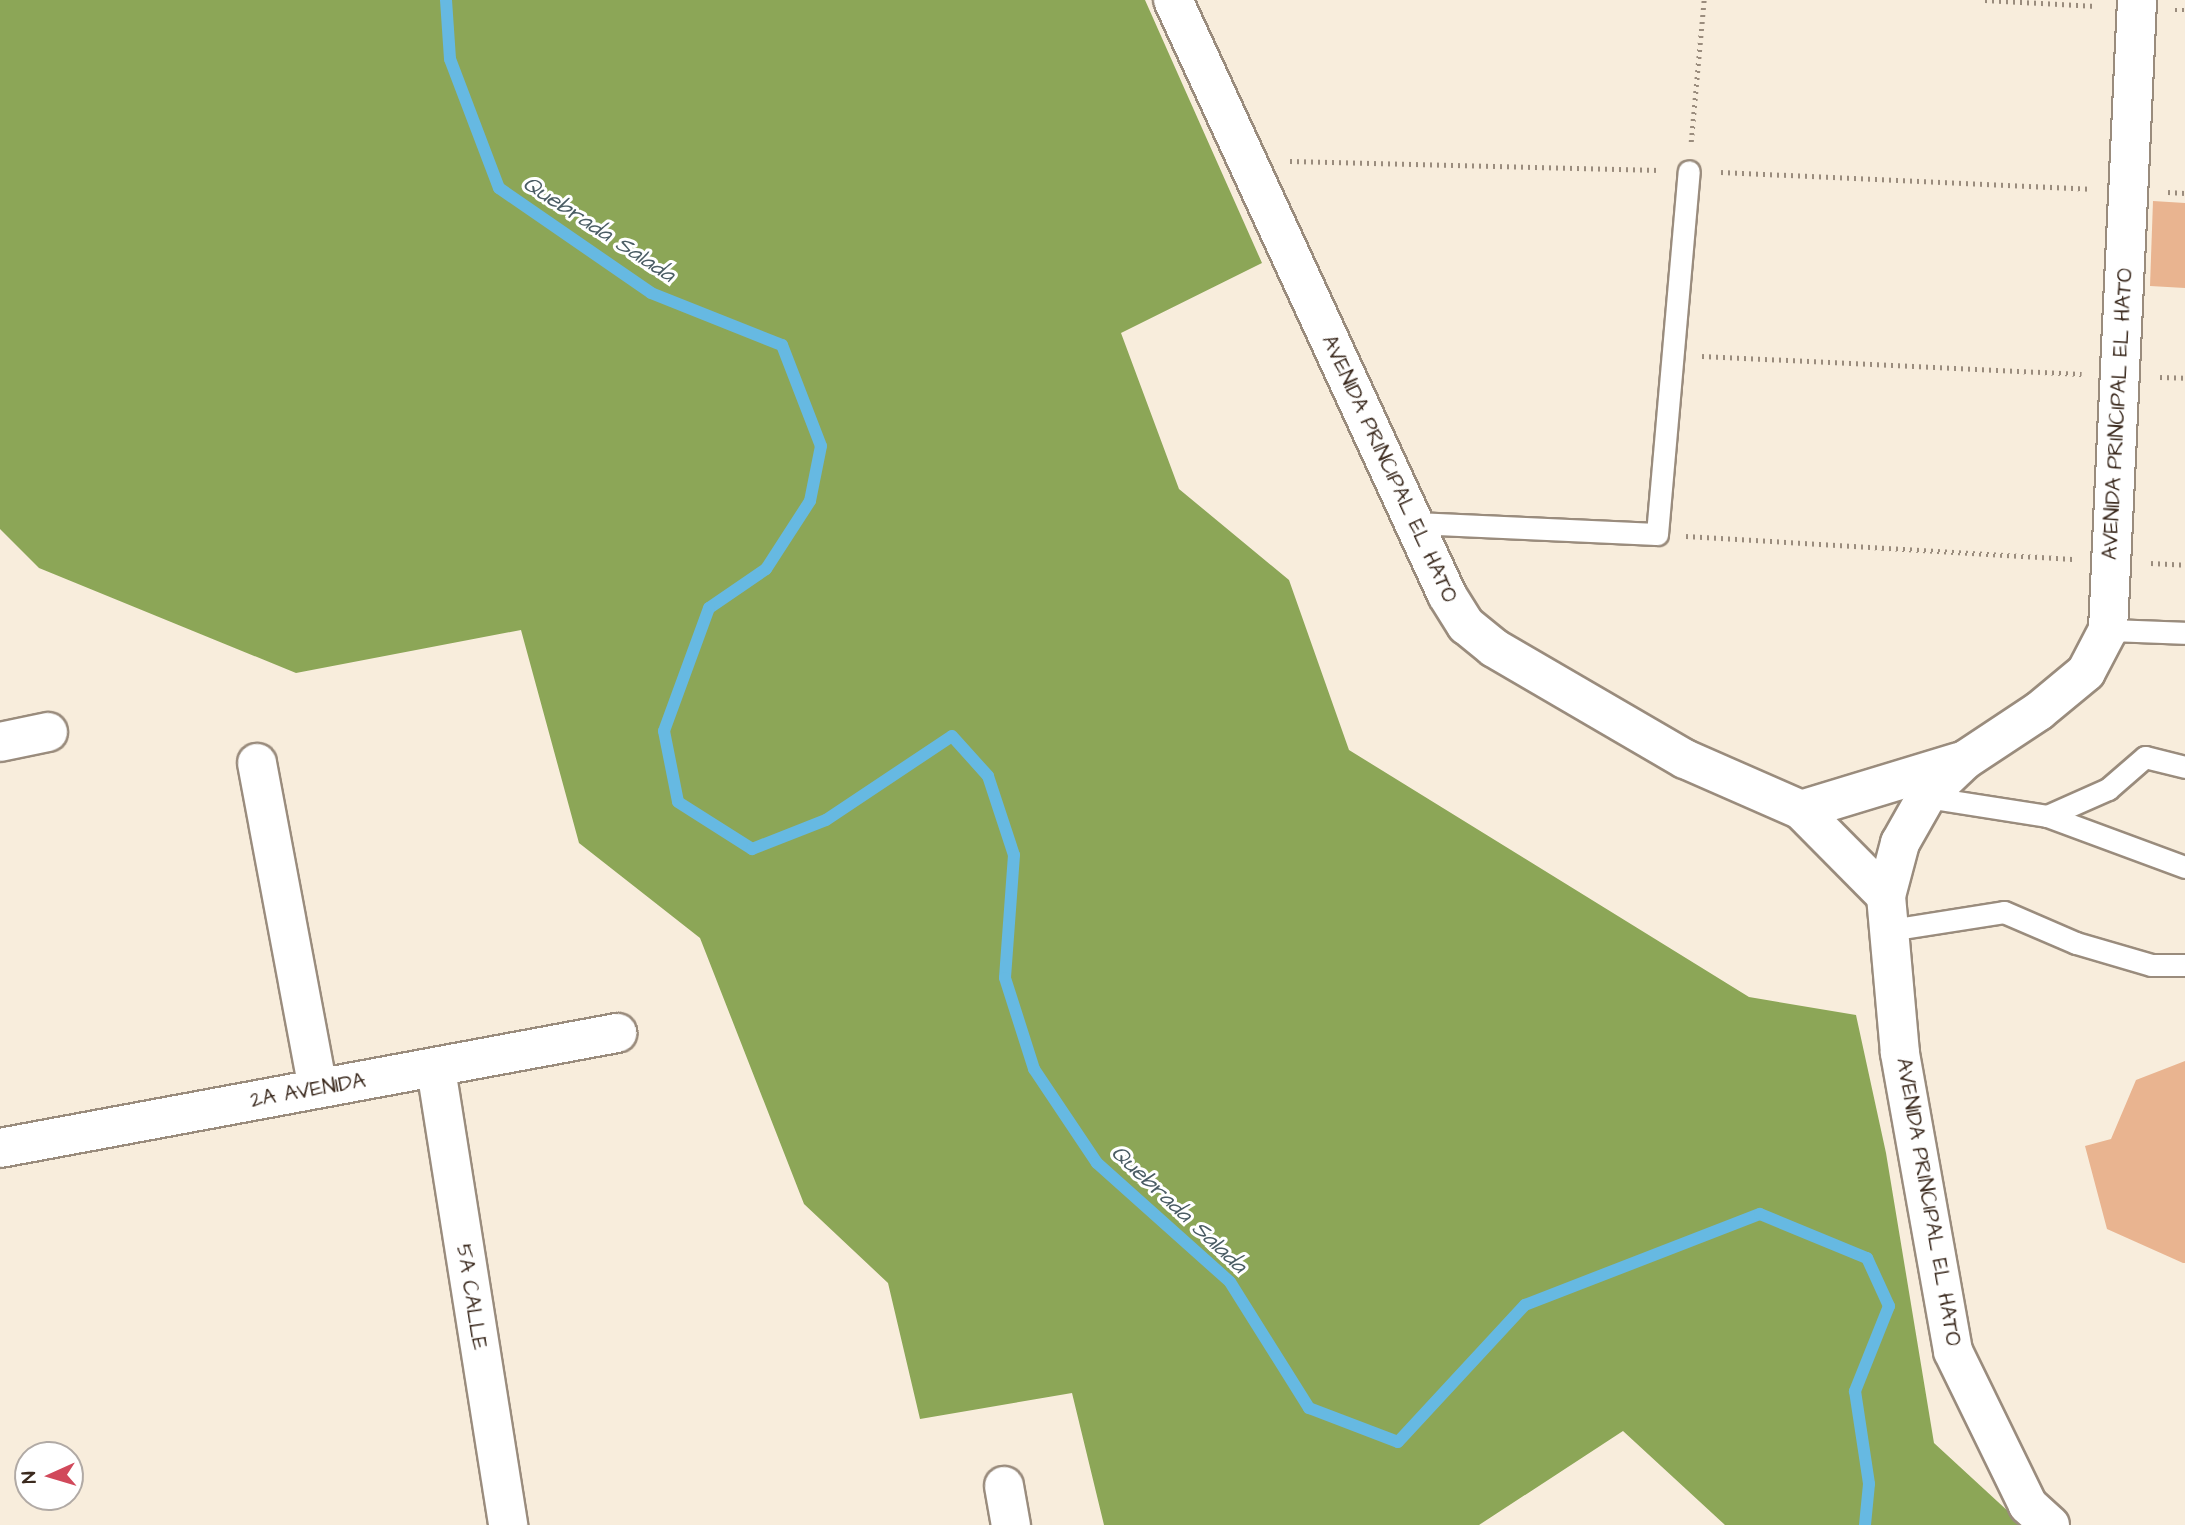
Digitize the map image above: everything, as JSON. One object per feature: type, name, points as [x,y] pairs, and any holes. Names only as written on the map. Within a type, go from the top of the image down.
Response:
[{"type":"street","name":"AVENIDA PRINCIPAL EL HATO","points":[[1173,0],[1447,596],[1466,625],[1494,648],[1685,759],[1801,810],[1888,913]]},
{"type":"street","name":"AVENIDA PRINCIPAL EL HATO","points":[[2050,1525],[2028,1504],[1954,1351],[1900,1053],[1888,913],[1900,843],[1926,797],[1965,760],[2039,711],[2086,672],[2108,630],[2136,4]]},
{"type":"street","points":[[0,742],[48,732]]},
{"type":"street","name":"AVENIDA PRINCIPAL EL HATO","points":[[1801,810],[1965,760]]},
{"type":"street","points":[[257,763],[318,1088]]},
{"type":"street","name":"2A AVENIDA","points":[[0,1148],[318,1088],[436,1069],[617,1033]]},
{"type":"street","name":"5A CALLE","points":[[436,1069],[508,1525]]},
{"type":"street","points":[[1004,1486],[1011,1525]]},
{"type":"lane","points":[[1415,523],[1657,534],[1689,171]]},
{"type":"lane","points":[[2108,630],[2185,633]]},
{"type":"lane","points":[[2047,816],[2108,789],[2145,757],[2185,767]]},
{"type":"lane","points":[[1926,797],[2047,816],[2185,867]]},
{"type":"lane","points":[[1888,913],[2004,912],[2101,950],[2151,965],[2185,965]]},
{"type":"path","points":[[1689,171],[1704,0]]},
{"type":"path","points":[[1986,0],[2136,4]]},
{"type":"path","points":[[1673,355],[2119,375]]},
{"type":"path","points":[[1657,534],[2111,561]]},
{"type":"green space","points":[[0,0],[1145,0],[1262,263],[1121,333],[1179,489],[1289,580],[1349,750],[1749,997],[1856,1015],[1886,1153],[1934,1443],[2023,1525],[1725,1525],[1623,1431],[1479,1525],[1104,1525],[1072,1393],[920,1419],[888,1283],[804,1204],[700,938],[579,843],[521,630],[296,673],[39,568],[0,529]]},
{"type":"building","points":[[2153,201],[2185,203],[2185,288],[2150,286]]},
{"type":"building","points":[[2185,1061],[2183,1263],[2107,1229],[2085,1146],[2111,1139],[2136,1080]]},
{"type":"waterway","name":"Quebrada Salada","points":[[446,0],[450,59],[499,188],[651,293],[782,345],[821,446],[810,501],[766,569],[709,608],[664,731],[678,802],[752,849],[826,820],[952,736],[988,776],[1014,855],[1005,978],[1034,1069],[1097,1163],[1230,1282],[1309,1408],[1398,1442],[1525,1305],[1760,1214],[1867,1258],[1889,1306],[1855,1391],[1869,1484],[1865,1525]]}]
